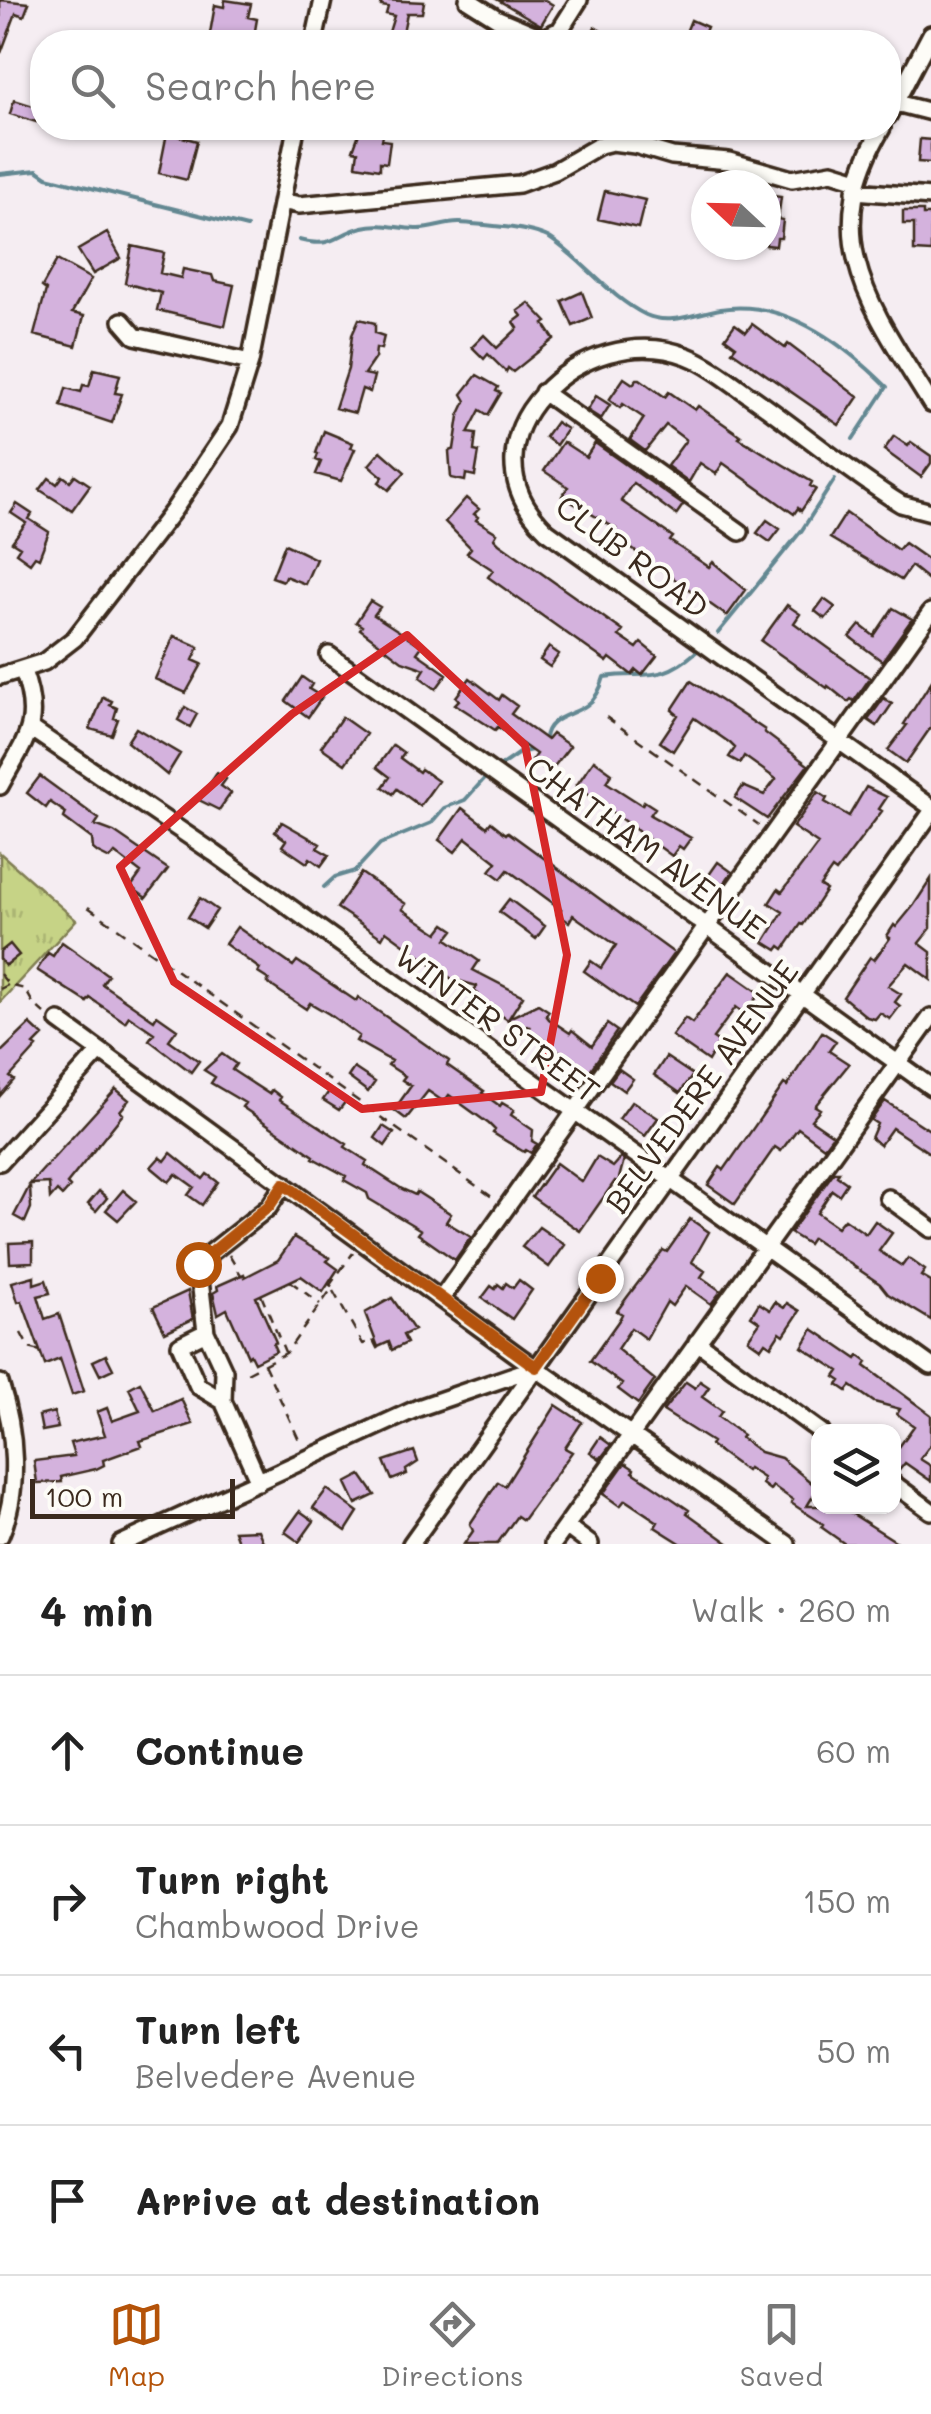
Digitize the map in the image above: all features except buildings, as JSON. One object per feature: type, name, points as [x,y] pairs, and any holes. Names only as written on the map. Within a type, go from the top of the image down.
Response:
[{"type":"street","points":[[317,30],[323,0]]},
{"type":"street","points":[[468,0],[524,30]]},
{"type":"street","points":[[560,30],[579,0]]},
{"type":"street","points":[[901,92],[931,34]]},
{"type":"street","points":[[901,110],[931,112]]},
{"type":"street","points":[[0,676],[22,671],[61,652],[75,638],[230,426],[250,362],[294,140]]},
{"type":"street","points":[[877,140],[857,186],[853,246],[862,285],[873,309],[931,404]]},
{"type":"street","points":[[282,202],[300,205],[492,189],[538,179],[612,142],[672,156],[729,161],[792,179],[832,172],[857,186],[931,197]]},
{"type":"street","points":[[122,321],[134,336],[250,362]]},
{"type":"street","name":"CLUB ROAD","points":[[931,512],[900,504],[873,487],[719,374],[686,356],[637,347],[576,365],[543,392],[522,424],[514,455],[520,491],[537,522],[931,810]]},
{"type":"street","points":[[543,392],[740,532]]},
{"type":"street","points":[[441,1298],[931,612]]},
{"type":"street","name":"CHATHAM AVENUE","points":[[329,655],[931,1087]]},
{"type":"street","points":[[0,786],[34,713],[22,671]]},
{"type":"street","name":"WINTER STREET","points":[[30,728],[214,853],[931,1366]]},
{"type":"street","name":"BELVEDERE AVENUE","points":[[411,1544],[931,810]]},
{"type":"street","points":[[553,1544],[931,1017]]},
{"type":"street","points":[[59,1021],[787,1544]]},
{"type":"street","points":[[0,1162],[100,1051]]},
{"type":"street","points":[[259,1482],[223,1401],[224,1370],[206,1332],[198,1264],[269,1206],[284,1184]]},
{"type":"street","points":[[888,1198],[931,1228]]},
{"type":"street","points":[[206,1332],[180,1344],[198,1386],[223,1401]]},
{"type":"street","points":[[697,1342],[811,1425]]},
{"type":"street","points":[[121,1544],[418,1408],[536,1367]]},
{"type":"street","points":[[0,1383],[11,1427],[12,1478],[9,1516],[0,1536]]},
{"type":"street","points":[[901,1489],[931,1511]]},
{"type":"street","points":[[566,1526],[590,1544]]},
{"type":"path","points":[[606,717],[772,834]]},
{"type":"path","points":[[88,907],[506,1207]]},
{"type":"path","points":[[0,974],[9,985],[25,989],[33,1003],[52,1020],[59,1021]]},
{"type":"path","points":[[0,990],[9,985]]},
{"type":"path","points":[[353,1253],[330,1285],[363,1344],[373,1340],[380,1354]]},
{"type":"path","points":[[236,1264],[241,1275]]},
{"type":"path","points":[[290,1281],[321,1305]]},
{"type":"path","points":[[247,1372],[286,1354],[332,1290]]},
{"type":"path","points":[[260,1294],[286,1354]]},
{"type":"path","points":[[21,1332],[29,1348],[40,1351]]},
{"type":"path","points":[[264,1364],[302,1444]]},
{"type":"highlighted area","points":[[407,635],[525,745],[567,955],[541,1092],[362,1109],[174,982],[120,867],[292,714]]},
{"type":"green space","points":[[0,853],[76,920],[0,1002]]},
{"type":"waterway","points":[[0,174],[37,170],[47,177],[247,227]]},
{"type":"waterway","points":[[299,240],[328,242],[377,225],[422,229],[461,223],[520,229],[551,239],[620,299],[655,318],[674,319],[744,307],[790,318],[833,341],[887,387],[853,439]]},
{"type":"waterway","points":[[718,633],[802,530],[835,479]]},
{"type":"waterway","points":[[545,739],[555,721],[593,699],[604,677],[662,672],[696,652]]},
{"type":"waterway","points":[[500,766],[519,753],[536,749]]},
{"type":"waterway","points":[[324,887],[335,877],[355,871],[380,844],[431,823],[444,808],[465,800],[485,778]]},
{"type":"route","points":[[198,1264],[269,1206],[284,1184],[536,1367],[600,1278]]}]
